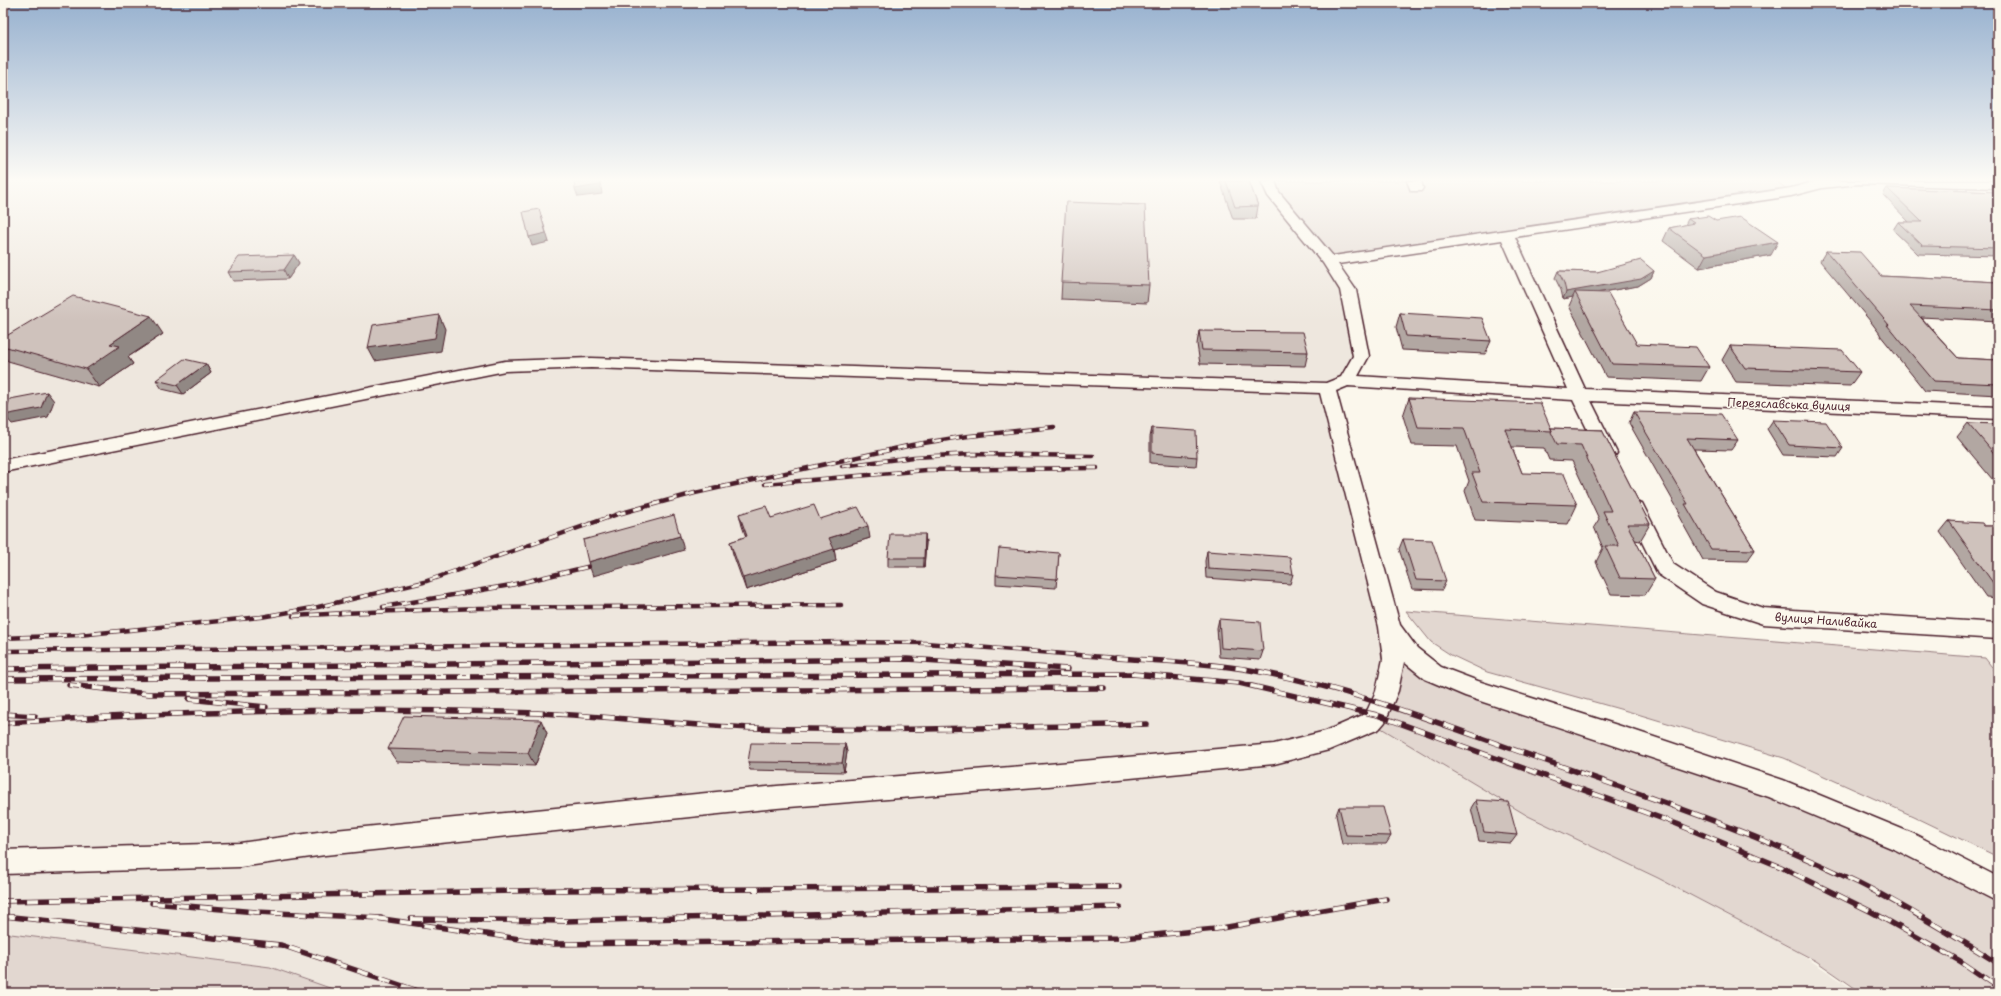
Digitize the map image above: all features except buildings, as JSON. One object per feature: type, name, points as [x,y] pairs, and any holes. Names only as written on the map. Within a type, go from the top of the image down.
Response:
[{"type":"street","points":[[3,862],[240,855],[325,843],[777,797],[1040,776],[1274,754],[1329,740],[1370,722],[1377,715],[1388,691],[1394,659],[1390,627],[1337,384],[1361,356],[1348,290],[1329,261],[1302,227]]},
{"type":"street","points":[[1329,261],[1557,227]]},
{"type":"street","points":[[1507,235],[1579,395],[1613,464]]},
{"type":"street","name":"Переяславська вулиця","points":[[3,466],[505,366],[591,363],[1337,384],[1998,412]]},
{"type":"street","name":"вулиця Наливайка","points":[[1627,492],[1664,569],[1709,598],[1763,616],[1998,631]]},
{"type":"street","points":[[1390,627],[1409,654],[1433,673],[1473,689],[1630,738],[1775,788],[1905,842],[1998,890]]},
{"type":"shaded area","points":[[3,227],[1302,227],[1348,290],[1361,356],[1347,381],[1327,387],[1390,627],[1528,816],[1658,878],[1798,952],[1859,993],[344,993],[270,967],[3,933]]},
{"type":"shaded area","points":[[1303,227],[1553,227],[1329,261]]},
{"type":"shaded area","points":[[1406,611],[1985,658],[1998,675],[1998,857],[1913,816],[1784,758],[1634,713],[1487,672],[1451,655],[1431,642]]},
{"type":"shaded area","points":[[1390,627],[1433,673],[1630,739],[1998,890],[1998,993],[1862,993],[1816,961],[1658,878],[1528,816],[1371,722]]},
{"type":"shaded area","points":[[3,933],[270,967],[344,993],[3,993]]},
{"type":"railway","points":[[3,638],[79,635],[261,617],[318,607],[424,582],[618,514],[695,493],[912,445],[960,437],[1054,427]]},
{"type":"railway","points":[[842,466],[914,457],[973,454],[1093,456]]},
{"type":"railway","points":[[765,484],[926,470],[1097,468]]},
{"type":"railway","points":[[383,607],[511,585],[591,566]]},
{"type":"railway","points":[[341,613],[479,608],[841,605]]},
{"type":"railway","points":[[293,616],[345,613]]},
{"type":"railway","points":[[3,651],[847,642],[925,643],[1117,658]]},
{"type":"railway","points":[[1117,658],[1207,664],[1261,672],[1336,690],[1410,713],[1670,805],[1784,849],[1877,892],[1998,963]]},
{"type":"railway","points":[[1117,658],[1129,659]]},
{"type":"railway","points":[[3,669],[907,659],[1068,669]]},
{"type":"railway","points":[[3,679],[1132,674],[1239,683],[1377,715],[1677,824],[1781,867],[1872,912],[1960,961],[1998,987]]},
{"type":"railway","points":[[69,685],[149,694],[1104,688]]},
{"type":"railway","points":[[189,699],[266,707]]},
{"type":"railway","points":[[3,723],[204,713],[404,710],[538,713],[729,727],[805,729],[952,729],[1147,724]]},
{"type":"railway","points":[[3,714],[35,716]]},
{"type":"railway","points":[[3,901],[563,890],[1119,887]]},
{"type":"railway","points":[[376,918],[554,944],[1123,938],[1216,929],[1386,899]]},
{"type":"railway","points":[[152,903],[256,912],[381,918]]},
{"type":"railway","points":[[411,919],[565,921],[1120,907]]},
{"type":"railway","points":[[3,916],[281,945],[424,993]]}]
